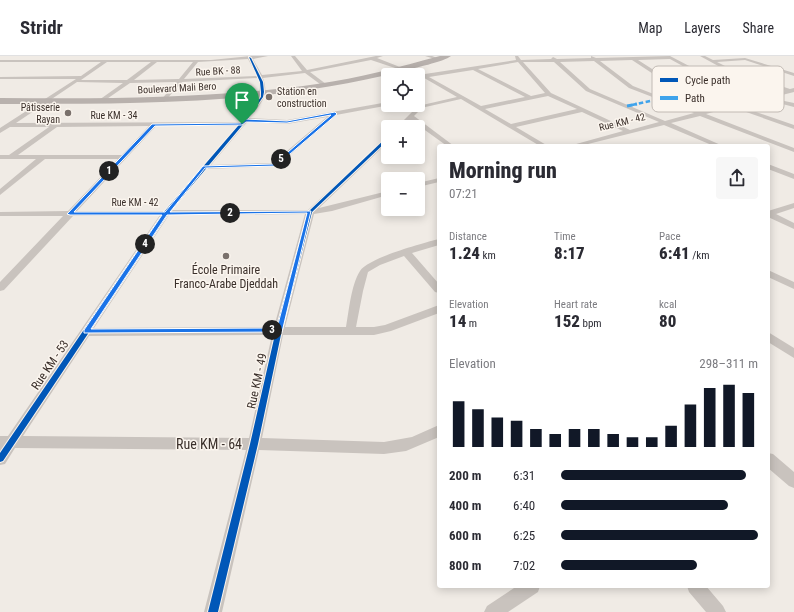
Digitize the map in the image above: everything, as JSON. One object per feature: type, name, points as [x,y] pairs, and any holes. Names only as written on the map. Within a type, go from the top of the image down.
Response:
[{"type":"main road","name":"Boulevard Mali Bero","points":[[408,68],[448,56]]},
{"type":"main road","name":"Boulevard Mali Bero","points":[[408,68],[458,56]]},
{"type":"main road","name":"Boulevard Mali Bero","points":[[43,103],[164,100],[263,95],[381,73]]},
{"type":"main road","name":"Boulevard Mali Bero","points":[[0,102],[164,103],[263,95],[321,88],[381,77]]},
{"type":"street","points":[[0,64],[16,56]]},
{"type":"street","points":[[0,131],[113,56]]},
{"type":"street","points":[[0,61],[197,61],[266,56]]},
{"type":"street","points":[[293,56],[305,71],[324,85]]},
{"type":"street","points":[[364,56],[408,68]]},
{"type":"street","name":"Rue BK - 88","points":[[77,81],[219,81],[341,66],[381,56]]},
{"type":"street","points":[[427,56],[438,59]]},
{"type":"street","points":[[702,56],[722,66]]},
{"type":"street","points":[[593,57],[629,86],[652,95]]},
{"type":"street","points":[[631,57],[652,71]]},
{"type":"street","points":[[425,76],[473,68],[516,58],[669,57],[686,66]]},
{"type":"street","points":[[250,58],[260,77],[263,95]]},
{"type":"street","points":[[516,58],[549,94],[628,131]]},
{"type":"street","points":[[553,58],[586,89],[715,144]]},
{"type":"street","points":[[712,61],[745,58],[768,66]]},
{"type":"street","points":[[101,101],[156,61]]},
{"type":"street","points":[[164,100],[197,61]]},
{"type":"street","points":[[473,68],[531,98]]},
{"type":"street","points":[[784,72],[794,75]]},
{"type":"street","points":[[425,76],[460,98],[542,144]]},
{"type":"street","points":[[0,78],[82,78]]},
{"type":"street","points":[[445,94],[452,93]]},
{"type":"street","points":[[480,108],[549,94]]},
{"type":"street","name":"Rue KM - 53","points":[[0,459],[6,442],[86,332],[166,213],[243,122],[263,95]]},
{"type":"street","points":[[425,103],[460,98]]},
{"type":"street","points":[[784,103],[794,105]]},
{"type":"street","name":"Rue KM - 34","points":[[10,125],[154,125],[287,122],[381,105]]},
{"type":"street","points":[[510,126],[582,110]]},
{"type":"street","points":[[408,120],[414,112]]},
{"type":"street","points":[[697,112],[794,150]]},
{"type":"street","name":"Rue KM - 42","points":[[579,144],[709,112]]},
{"type":"street","points":[[754,112],[794,127]]},
{"type":"street","points":[[204,167],[275,165],[335,113]]},
{"type":"street","points":[[411,117],[448,144]]},
{"type":"street","points":[[11,157],[55,125]]},
{"type":"street","points":[[0,288],[4,279],[70,214],[122,157],[154,125]]},
{"type":"street","points":[[310,212],[381,145]]},
{"type":"street","points":[[0,157],[122,157]]},
{"type":"street","points":[[0,193],[43,157]]},
{"type":"street","points":[[770,167],[794,177]]},
{"type":"street","points":[[425,183],[437,180]]},
{"type":"street","name":"Rue KM - 42","points":[[0,214],[310,212],[329,209],[381,195]]},
{"type":"street","points":[[770,213],[794,205]]},
{"type":"street","name":"Rue KM - 49","points":[[212,612],[254,444],[279,330],[310,212]]},
{"type":"street","points":[[770,215],[794,226]]},
{"type":"street","points":[[350,332],[364,271],[368,267],[406,252],[437,243]]},
{"type":"street","points":[[406,252],[437,288]]},
{"type":"street","points":[[770,276],[794,286]]},
{"type":"street","points":[[86,332],[279,330],[350,332],[374,331],[387,328],[437,310]]},
{"type":"street","points":[[770,337],[794,354]]},
{"type":"street","name":"Rue KM - 64","points":[[6,442],[254,444],[384,448],[402,447],[418,442],[437,432]]},
{"type":"street","points":[[770,460],[794,481]]},
{"type":"street","points":[[493,612],[529,588]]},
{"type":"street","points":[[697,588],[717,612]]},
{"type":"marked path","points":[[627,106],[652,100]]},
{"type":"cycle path","points":[[0,459],[166,213],[245,120],[262,97],[262,82],[250,58]]},
{"type":"cycle path","points":[[213,612],[254,444],[279,330],[310,212],[381,145]]},
{"type":"place","name":"Station en construction","points":[[269,97]]},
{"type":"place","name":"Pâtisserie Rayan","points":[[68,113]]},
{"type":"place","name":"École Primaire Franco-Arabe Djeddah","points":[[226,256]]},
{"type":"route","points":[[242,124],[154,125],[122,157],[70,214],[166,213],[310,212],[279,330],[86,332],[166,213],[204,167],[275,165],[335,113],[287,122],[245,120],[242,124]]}]
